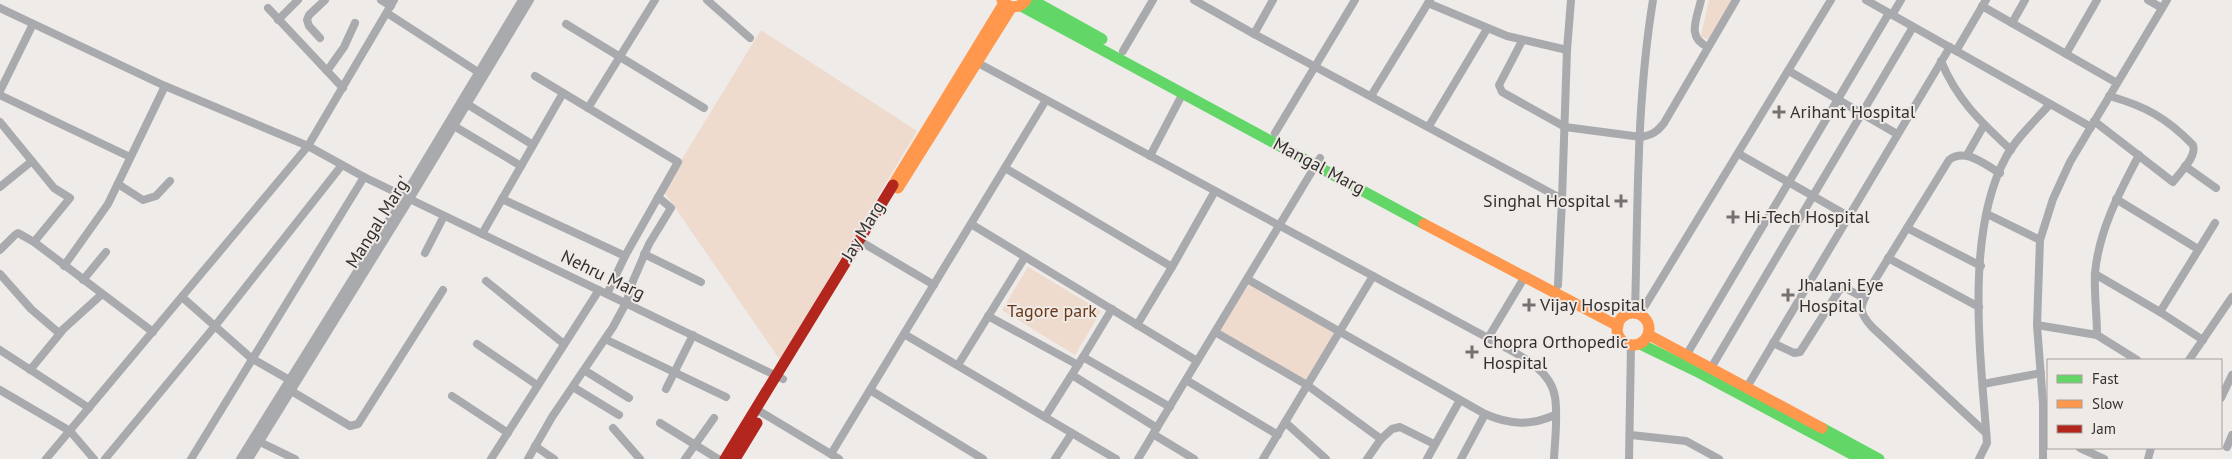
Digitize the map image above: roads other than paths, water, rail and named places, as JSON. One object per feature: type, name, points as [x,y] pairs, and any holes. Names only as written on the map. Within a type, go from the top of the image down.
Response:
[{"type":"main road","points":[[1048,0],[1052,11]]},
{"type":"main road","name":"Mangal Marg","points":[[1016,3],[1052,11],[1185,89],[1318,161],[1558,286],[1619,322]]},
{"type":"main road","name":"Mangal Marg","points":[[1016,3],[1275,133],[1318,161],[1524,278],[1619,322]]},
{"type":"main road","name":"Jay Marg","points":[[861,242],[1016,3]]},
{"type":"main road","name":"Jay Marg","points":[[725,459],[759,411],[861,242],[1016,3]]},
{"type":"main road","points":[[1648,334],[1648,323],[1638,313],[1626,314],[1619,322],[1618,334],[1621,339],[1696,371],[1860,459]]},
{"type":"main road","points":[[1648,334],[1879,459]]},
{"type":"main road","points":[[1635,344],[1648,334]]},
{"type":"main road","name":"Jay Marg","points":[[735,459],[759,411]]},
{"type":"street","points":[[278,20],[298,0]]},
{"type":"street","points":[[320,38],[309,26],[307,20],[309,15],[325,0]]},
{"type":"street","points":[[381,0],[478,72]]},
{"type":"street","points":[[407,198],[478,72],[522,0]]},
{"type":"street","name":"Mangal Marg'","points":[[249,459],[290,385],[454,126],[530,0]]},
{"type":"street","points":[[588,108],[655,0]]},
{"type":"street","points":[[707,0],[750,38]]},
{"type":"street","points":[[1123,51],[1153,0]]},
{"type":"street","points":[[1194,0],[1562,199]]},
{"type":"street","points":[[1254,34],[1273,0]]},
{"type":"street","points":[[1275,133],[1355,0]]},
{"type":"street","points":[[1558,286],[1567,50],[1571,0]]},
{"type":"street","points":[[1638,313],[1641,137],[1648,36],[1653,0]]},
{"type":"street","points":[[1701,0],[1694,34],[1696,40],[1708,47]]},
{"type":"street","points":[[1522,41],[1500,89],[1507,95],[1565,127],[1641,137],[1650,136],[1659,130],[1736,0]]},
{"type":"street","points":[[1638,313],[1739,154],[1831,0]]},
{"type":"street","points":[[1866,0],[2050,104],[2092,124],[2174,182],[2194,150],[2188,141],[2148,109],[2110,96]]},
{"type":"street","points":[[1687,354],[1837,100],[1890,14],[1901,0]]},
{"type":"street","points":[[2012,23],[2025,0]]},
{"type":"street","points":[[2148,0],[2162,8]]},
{"type":"street","points":[[2043,459],[2046,432],[2037,325],[2040,240],[2057,190],[2070,162],[2167,0]]},
{"type":"street","points":[[1371,96],[1430,2],[1486,29],[1522,41],[1567,50]]},
{"type":"street","points":[[2066,54],[2093,2]]},
{"type":"street","points":[[1747,387],[1942,61],[1953,49],[1984,3],[2012,23],[2117,83]]},
{"type":"street","points":[[46,459],[308,146],[391,6]]},
{"type":"street","name":"Nehru Marg","points":[[0,8],[165,86],[308,146],[364,177],[780,378]]},
{"type":"street","points":[[268,8],[343,88]]},
{"type":"street","points":[[327,71],[344,47],[355,23]]},
{"type":"street","points":[[0,91],[33,24]]},
{"type":"street","points":[[566,24],[704,108]]},
{"type":"street","points":[[1711,368],[1913,26]]},
{"type":"street","points":[[1429,126],[1486,29]]},
{"type":"street","points":[[1942,61],[1961,99],[1984,125],[2011,150]]},
{"type":"street","points":[[978,63],[1488,338],[1541,371],[1552,388],[1555,398],[1554,459]]},
{"type":"street","points":[[1789,71],[1897,134]]},
{"type":"street","points":[[535,76],[678,162],[624,256],[607,294]]},
{"type":"street","points":[[64,266],[108,204],[165,86]]},
{"type":"street","points":[[1150,156],[1185,89]]},
{"type":"street","points":[[482,234],[563,93]]},
{"type":"street","points":[[0,95],[130,157]]},
{"type":"street","points":[[831,454],[1046,100]]},
{"type":"street","points":[[467,104],[533,145]]},
{"type":"street","points":[[1979,459],[1985,448],[1986,433],[1979,307],[1983,234],[1987,214],[2000,173],[2011,150],[2050,104]]},
{"type":"street","points":[[0,122],[54,188],[70,198],[34,242]]},
{"type":"street","points":[[1966,154],[1984,125]]},
{"type":"street","points":[[454,126],[521,166]]},
{"type":"street","points":[[1739,154],[1848,216]]},
{"type":"street","points":[[1986,433],[1872,327],[1861,313],[1864,298],[1949,160],[1959,154],[1966,154],[2000,173]]},
{"type":"street","points":[[2097,335],[2095,274],[2102,239],[2116,198],[2138,155]]},
{"type":"street","points":[[1,185],[32,161]]},
{"type":"street","points":[[1138,459],[1318,161]]},
{"type":"street","points":[[105,459],[215,326],[342,165]]},
{"type":"street","points":[[2185,166],[2216,188]]},
{"type":"street","points":[[1004,168],[1172,267]]},
{"type":"street","points":[[191,459],[251,358],[364,177]]},
{"type":"street","points":[[118,184],[143,200],[156,196],[170,181]]},
{"type":"street","points":[[1137,324],[1215,191]]},
{"type":"street","points":[[528,459],[605,340],[626,303],[644,254],[671,208],[658,197]]},
{"type":"street","points":[[2116,198],[2198,249]]},
{"type":"street","points":[[502,199],[624,256]]},
{"type":"street","points":[[1987,214],[2040,240]]},
{"type":"street","points":[[425,253],[444,216]]},
{"type":"street","points":[[2160,312],[2215,223]]},
{"type":"street","points":[[971,224],[1197,361]]},
{"type":"street","points":[[1907,228],[1981,266]]},
{"type":"street","points":[[0,250],[18,233],[34,242],[153,332]]},
{"type":"street","points":[[861,242],[934,285]]},
{"type":"street","points":[[82,280],[106,252]]},
{"type":"street","points":[[644,254],[701,282]]},
{"type":"street","points":[[958,366],[1025,257]]},
{"type":"street","points":[[1888,258],[1979,307]]},
{"type":"street","points":[[0,274],[31,309],[55,331],[58,333],[62,331]]},
{"type":"street","points":[[2095,274],[2203,340]]},
{"type":"street","points":[[1263,459],[1373,276]]},
{"type":"street","points":[[1488,338],[1524,278]]},
{"type":"street","points":[[1247,279],[1485,414],[1509,422],[1522,423],[1538,422],[1555,415]]},
{"type":"street","points":[[486,281],[564,344]]},
{"type":"street","points":[[1774,343],[1794,353],[1800,352],[1840,289],[1847,289],[1864,298]]},
{"type":"street","points":[[182,297],[251,358],[350,426],[358,424],[443,290]]},
{"type":"street","points":[[491,459],[599,290]]},
{"type":"street","points":[[30,370],[62,331],[101,294]]},
{"type":"street","points":[[2190,359],[2232,297]]},
{"type":"street","points":[[1045,417],[1112,309]]},
{"type":"street","points":[[988,316],[1078,365]]},
{"type":"street","points":[[2037,325],[2097,335],[2135,359]]},
{"type":"street","points":[[1215,332],[1307,385],[1381,439]]},
{"type":"street","points":[[904,334],[1116,459]]},
{"type":"street","points":[[666,389],[693,335]]},
{"type":"street","points":[[605,340],[726,397]]},
{"type":"street","points":[[476,344],[538,385]]},
{"type":"street","points":[[1630,459],[1635,344]]},
{"type":"street","points":[[0,350],[89,408]]},
{"type":"street","points":[[1083,357],[1170,407]]},
{"type":"street","points":[[584,370],[629,398]]},
{"type":"street","points":[[1983,384],[2041,373]]},
{"type":"street","points":[[1072,375],[1194,459]]},
{"type":"street","points":[[2229,389],[2232,375]]},
{"type":"street","points":[[1186,380],[1278,435]]},
{"type":"street","points":[[240,459],[290,385]]},
{"type":"street","points":[[573,387],[619,415]]},
{"type":"street","points":[[0,390],[70,431],[94,459]]},
{"type":"street","points":[[870,390],[983,459]]},
{"type":"street","points":[[452,396],[508,433]]},
{"type":"street","points":[[1427,459],[1460,400]]},
{"type":"street","points":[[759,411],[839,459]]},
{"type":"street","points":[[1461,459],[1485,414]]},
{"type":"street","points":[[685,459],[714,418]]},
{"type":"street","points":[[1285,422],[1326,459]]},
{"type":"street","points":[[660,423],[718,459]]},
{"type":"street","points":[[1367,459],[1381,439],[1392,429],[1400,427],[1434,444]]},
{"type":"street","points":[[613,428],[640,459]]},
{"type":"street","points":[[1055,459],[1072,433]]},
{"type":"street","points":[[1630,435],[1686,441],[1719,459]]},
{"type":"street","points":[[2227,448],[2232,435]]},
{"type":"street","points":[[260,442],[294,459]]},
{"type":"street","points":[[535,446],[554,459]]},
{"type":"street","points":[[2082,449],[2104,459]]},
{"type":"place","name":"Arihant Hospital","points":[[1779,112]]},
{"type":"place","name":"Singhal Hospital","points":[[1621,201]]},
{"type":"place","name":"Hi-Tech Hospital","points":[[1733,217]]},
{"type":"place","name":"Jhalani Eye Hospital","points":[[1788,295]]},
{"type":"place","name":"Vijay Hospital","points":[[1529,305]]},
{"type":"place","name":"Chopra Orthopedic Hospital","points":[[1472,352]]},
{"type":"park label","name":"Tagore park","points":[[1052,311]]}]
